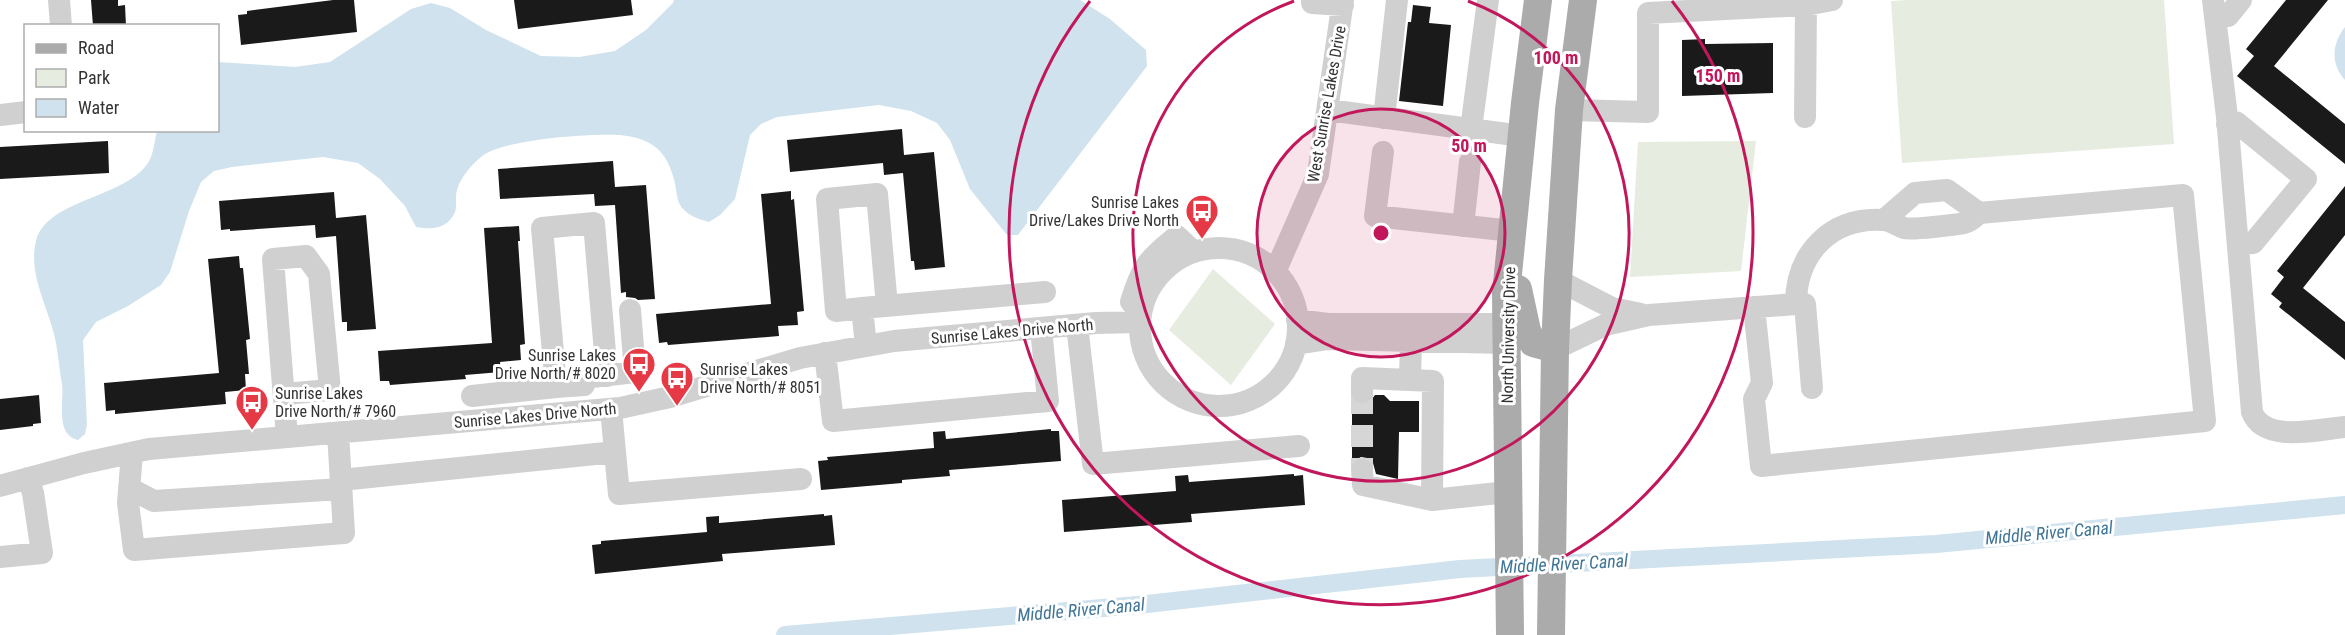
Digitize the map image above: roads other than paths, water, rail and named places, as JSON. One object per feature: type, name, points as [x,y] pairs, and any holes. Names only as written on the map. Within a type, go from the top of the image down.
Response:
[{"type":"main road","name":"North University Drive","points":[[1510,635],[1506,294],[1538,0]]},
{"type":"main road","points":[[1551,635],[1558,280],[1569,110],[1583,0]]},
{"type":"main road","points":[[1511,240],[1527,332],[1533,343],[1555,349]]},
{"type":"street","points":[[59,0],[61,24]]},
{"type":"street","points":[[1312,0],[1312,3],[1343,3]]},
{"type":"street","points":[[1384,118],[1397,0]]},
{"type":"street","points":[[1471,129],[1488,0]]},
{"type":"street","points":[[1569,110],[1648,112],[1648,13],[1806,5],[1832,0]]},
{"type":"street","points":[[2214,8],[2228,16],[2241,0]]},
{"type":"street","name":"West Sunrise Lakes Drive","points":[[1275,272],[1318,174],[1343,3]]},
{"type":"street","points":[[1805,117],[1806,5]]},
{"type":"street","points":[[2214,8],[2239,244],[2253,417],[2271,431],[2282,433],[2345,427]]},
{"type":"street","points":[[1328,110],[1522,136]]},
{"type":"street","points":[[0,115],[24,112]]},
{"type":"street","points":[[2227,123],[2236,122],[2306,179],[2253,243],[2239,244]]},
{"type":"street","points":[[1383,152],[1375,216],[1463,226],[1511,240]]},
{"type":"street","points":[[1463,226],[1470,162]]},
{"type":"street","points":[[1885,219],[1915,193],[1947,190],[1979,213]]},
{"type":"street","points":[[887,306],[877,194],[827,199],[836,311],[1045,292]]},
{"type":"street","points":[[1754,307],[1762,383],[1754,399],[1761,466],[2205,421],[2183,195],[1979,213],[1966,223],[1906,228],[1885,219],[1856,222],[1833,231],[1820,242],[1802,268],[1796,285],[1796,304]]},
{"type":"street","points":[[556,387],[542,228],[594,223],[607,376]]},
{"type":"street","points":[[1216,248],[1237,250],[1258,258],[1275,272],[1286,286],[1294,302],[1297,320],[1296,344],[1284,371],[1264,392],[1246,401],[1227,405],[1207,405],[1179,395],[1157,376],[1143,350],[1140,317],[1144,299],[1156,278],[1173,262],[1194,252],[1216,248]]},
{"type":"street","points":[[284,394],[330,390],[319,274],[306,256],[273,260],[287,437]]},
{"type":"street","points":[[1558,280],[1612,308],[1648,315]]},
{"type":"street","points":[[1555,349],[1605,325],[1648,315],[1804,304],[1812,388]]},
{"type":"street","points":[[862,308],[866,346]]},
{"type":"street","points":[[586,411],[584,378],[635,372],[630,310]]},
{"type":"street","name":"Sunrise Lakes Drive North","points":[[0,486],[84,463],[149,449],[611,409],[670,396],[800,358],[894,341],[1077,325],[1140,317]]},
{"type":"street","points":[[1297,320],[1328,324],[1506,334]]},
{"type":"street","points":[[1077,325],[1093,464],[1299,446]]},
{"type":"street","points":[[825,353],[833,421],[1048,401],[1041,328]]},
{"type":"street","points":[[1296,344],[1328,339],[1411,340],[1506,334]]},
{"type":"street","points":[[1410,380],[1411,340]]},
{"type":"street","points":[[1362,392],[1362,378],[1433,381],[1432,500]]},
{"type":"street","points":[[495,419],[482,395],[584,385]]},
{"type":"street","points":[[611,409],[619,494],[801,479]]},
{"type":"street","points":[[132,453],[128,503],[134,550],[344,533],[338,433]]},
{"type":"street","points":[[129,488],[154,501],[341,484],[615,452]]},
{"type":"street","points":[[1362,470],[1363,485],[1432,500],[1508,492]]},
{"type":"street","points":[[0,556],[42,554],[33,493],[28,478]]},
{"type":"water","points":[[674,0],[1080,0],[1110,19],[1146,50],[1147,66],[1018,235],[1007,235],[970,189],[950,140],[937,123],[911,111],[879,105],[777,117],[761,124],[750,135],[735,199],[720,215],[709,222],[692,216],[679,203],[670,166],[660,152],[647,142],[630,136],[590,135],[548,138],[492,151],[474,163],[461,181],[456,193],[456,210],[452,218],[444,225],[433,228],[416,227],[405,206],[380,179],[358,163],[323,157],[214,171],[201,182],[189,211],[170,272],[161,285],[128,306],[96,322],[83,340],[87,424],[85,434],[78,440],[66,432],[62,417],[62,384],[55,340],[34,265],[36,241],[43,226],[56,215],[110,190],[142,171],[151,157],[157,132],[219,132],[219,62],[295,67],[330,62],[411,9],[431,3],[450,8],[486,30],[541,56],[579,57],[615,51],[646,30]]},
{"type":"water","points":[[2345,27],[2345,80],[2337,67],[2334,54],[2337,40]]},
{"type":"waterway","name":"Middle River Canal","points":[[785,635],[1138,605],[1460,569],[1936,544],[2345,505]]},
{"type":"tunnel","points":[[1362,392],[1362,470]]},
{"type":"place","name":"Sunrise Lakes Drive/Lakes Drive North","points":[[1202,240]]},
{"type":"place","name":"Sunrise Lakes Drive North/# 8020","points":[[639,393]]},
{"type":"place","name":"Sunrise Lakes Drive North/# 8051","points":[[677,407]]},
{"type":"place","name":"Sunrise Lakes Drive North/# 7960","points":[[252,431]]}]
